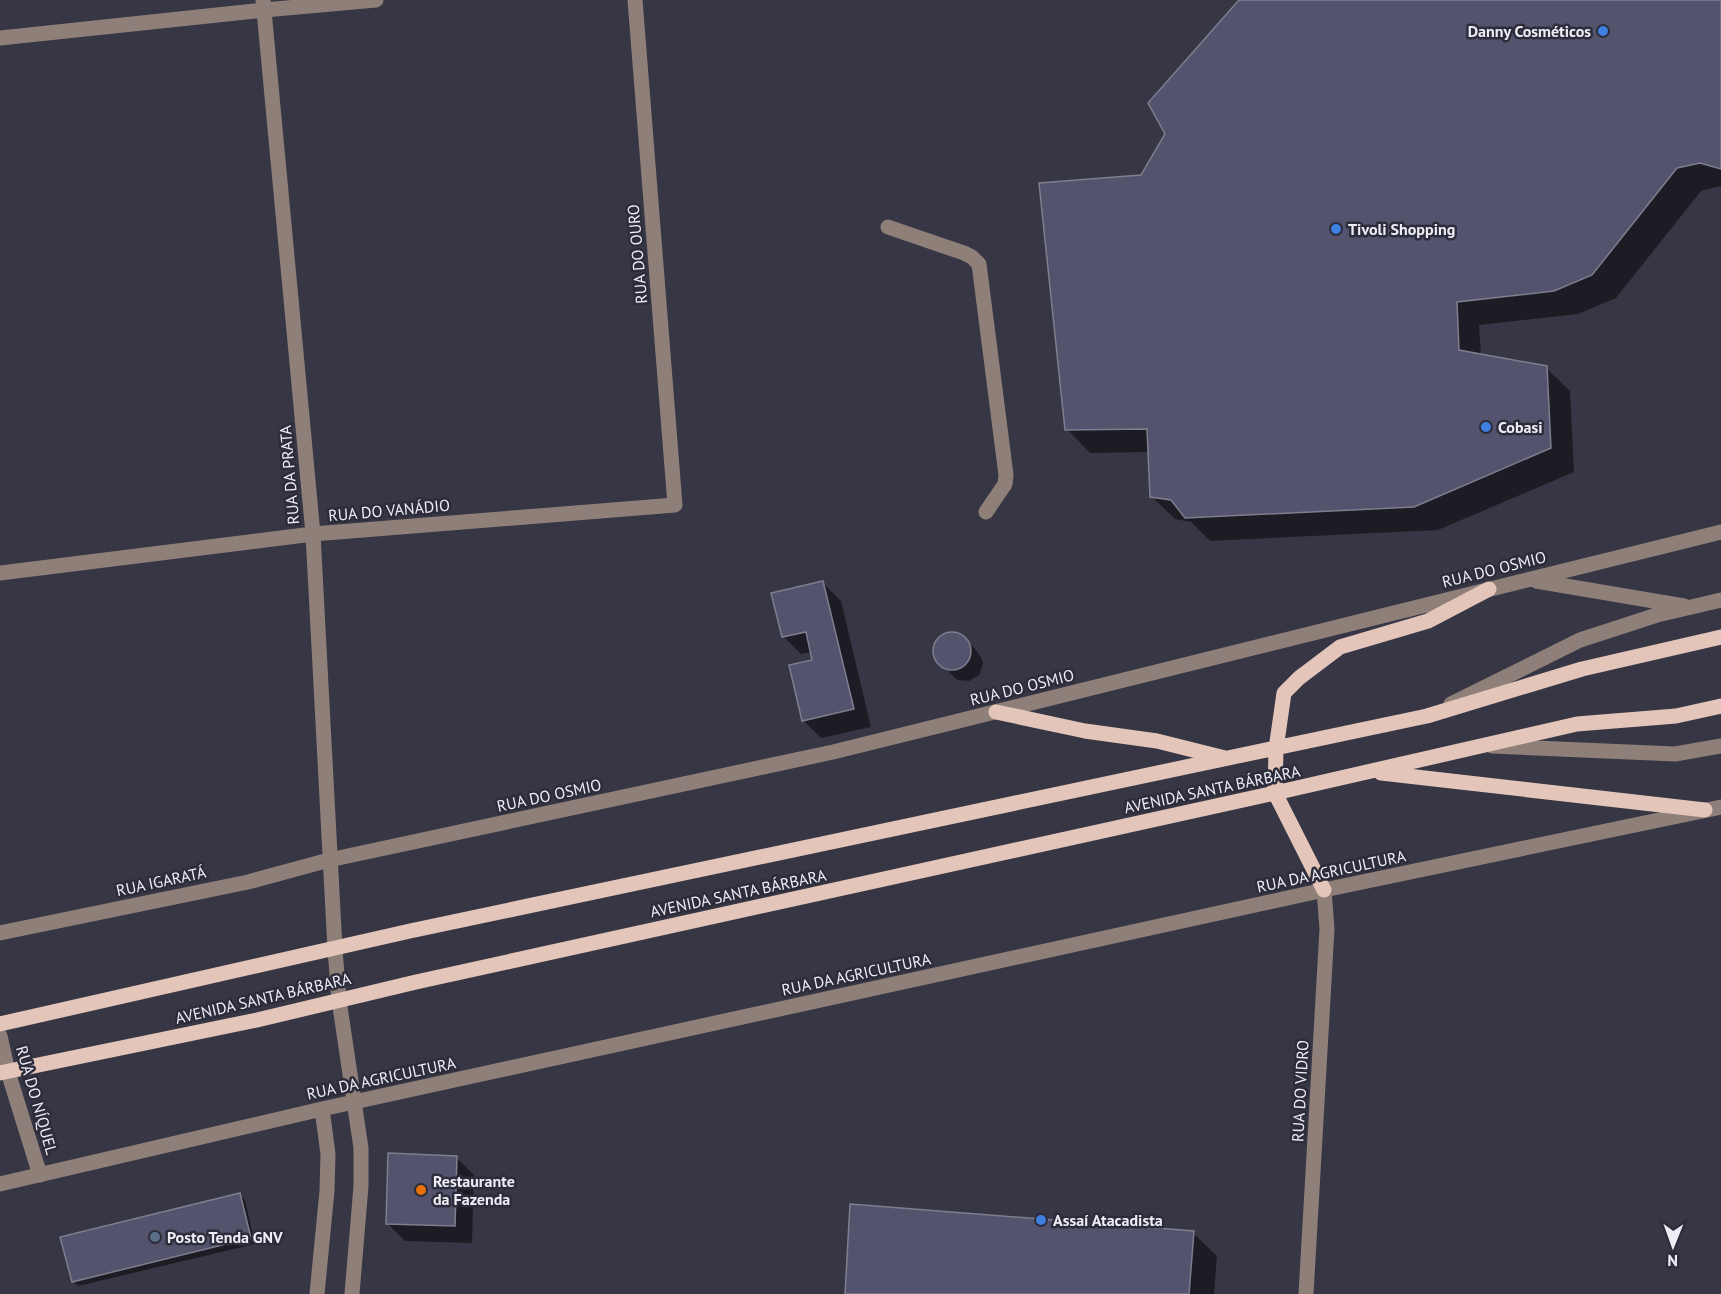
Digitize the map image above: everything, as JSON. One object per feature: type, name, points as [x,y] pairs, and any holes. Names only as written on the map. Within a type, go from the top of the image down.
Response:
[{"type":"main road","points":[[1324,890],[1275,793],[1276,749],[1284,693],[1299,678],[1340,647],[1428,621],[1490,589]]},
{"type":"main road","name":"AVENIDA SANTA BÁRBARA","points":[[0,1024],[422,929],[1427,716],[1582,669],[1721,637]]},
{"type":"main road","name":"AVENIDA SANTA BÁRBARA","points":[[4,1072],[257,1020],[416,982],[1370,772],[1577,724],[1676,716],[1721,706]]},
{"type":"main road","points":[[996,712],[1085,730],[1157,741],[1228,759]]},
{"type":"main road","points":[[1370,772],[1705,810]]},
{"type":"street","points":[[0,38],[264,5],[376,0]]},
{"type":"street","name":"RUA DO OURO","points":[[635,0],[675,505]]},
{"type":"street","name":"RUA DA PRATA","points":[[264,5],[313,534],[329,860],[339,1000],[361,1148],[362,1186],[352,1294]]},
{"type":"street","points":[[888,227],[964,253],[979,264],[1006,475],[1005,484],[986,512]]},
{"type":"street","name":"RUA DO VANÁDIO","points":[[0,573],[313,534],[675,505]]},
{"type":"street","name":"RUA DO OSMIO","points":[[329,860],[833,752],[1721,532]]},
{"type":"street","name":"AVENIDA SANTA BÁRBARA","points":[[1528,579],[1690,607]]},
{"type":"street","name":"AVENIDA SANTA BÁRBARA","points":[[1427,716],[1580,640],[1657,615],[1721,600]]},
{"type":"street","name":"AVENIDA SANTA BÁRBARA","points":[[1483,745],[1674,754],[1721,746]]},
{"type":"street","name":"RUA DA AGRICULTURA","points":[[0,1184],[322,1109],[1324,890],[1721,807]]},
{"type":"street","name":"RUA IGARATÁ","points":[[0,933],[248,882],[329,860]]},
{"type":"street","name":"RUA DO VIDRO","points":[[1306,1294],[1327,928],[1324,890]]},
{"type":"street","name":"RUA DO NÍQUEL","points":[[0,1035],[4,1072],[39,1174]]},
{"type":"street","points":[[317,1294],[327,1191],[328,1155],[322,1109]]},
{"type":"building","name":"Tivoli Shopping","points":[[1239,0],[1721,0],[1721,169],[1700,163],[1677,168],[1592,275],[1554,291],[1457,302],[1459,350],[1547,366],[1551,448],[1414,507],[1185,518],[1171,500],[1150,497],[1147,429],[1065,430],[1039,183],[1141,175],[1165,134],[1148,103]]},
{"type":"building","points":[[823,581],[854,709],[802,721],[789,665],[812,660],[806,632],[782,637],[771,593]]},
{"type":"building","points":[[952,632],[966,637],[971,651],[966,665],[952,670],[938,665],[933,651],[938,637]]},
{"type":"building","name":"Restaurante da Fazenda","points":[[388,1153],[457,1156],[455,1226],[386,1224]]},
{"type":"building","name":"Posto Tenda GNV","points":[[240,1193],[251,1238],[72,1282],[60,1237]]},
{"type":"building","points":[[850,1204],[1194,1231],[1189,1294],[845,1294]]},
{"type":"place","name":"Danny Cosméticos","points":[[1603,31]]},
{"type":"place","name":"Tivoli Shopping","points":[[1336,229]]},
{"type":"place","name":"Cobasi","points":[[1486,427]]},
{"type":"place","name":"Restaurante da Fazenda","points":[[421,1190]]},
{"type":"place","name":"Assaí Atacadista","points":[[1041,1220]]},
{"type":"place","name":"Posto Tenda GNV","points":[[155,1237]]}]
